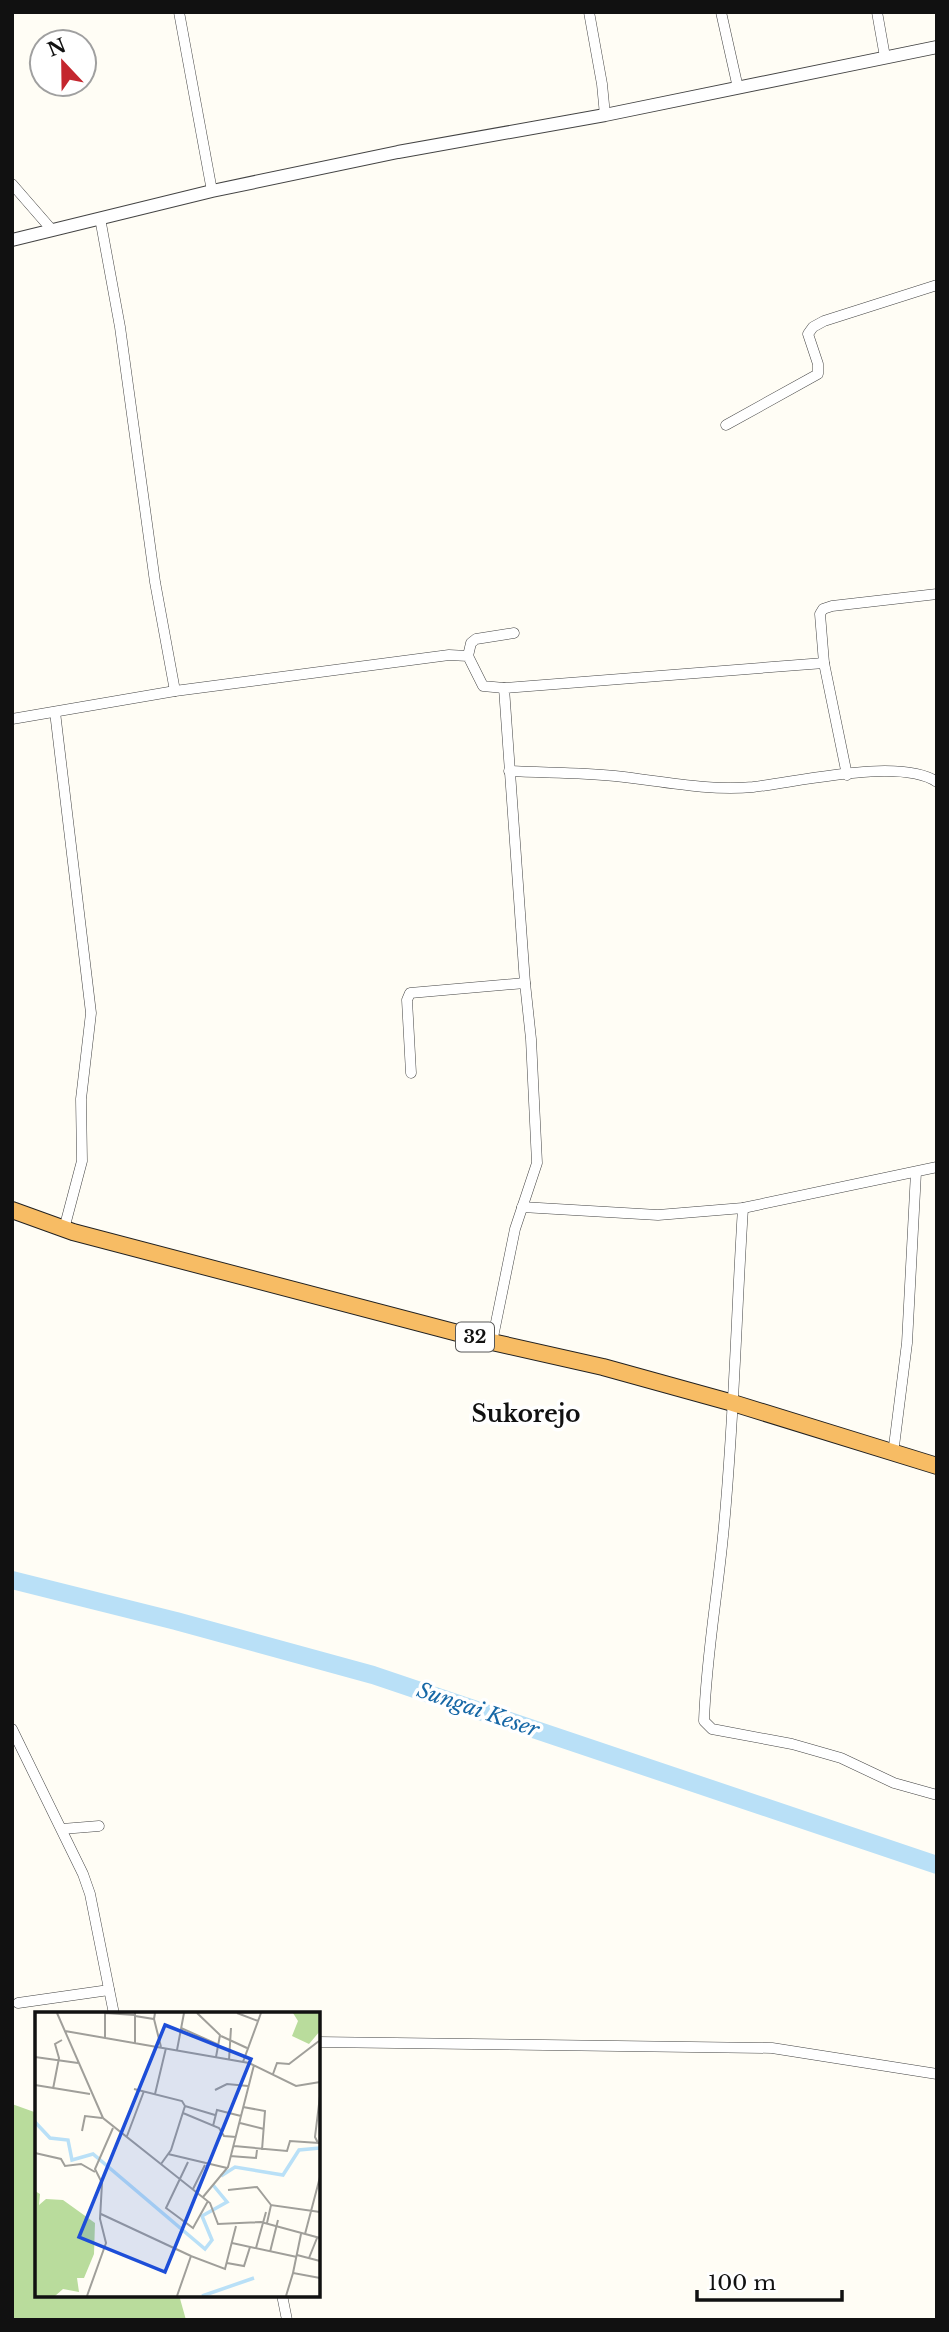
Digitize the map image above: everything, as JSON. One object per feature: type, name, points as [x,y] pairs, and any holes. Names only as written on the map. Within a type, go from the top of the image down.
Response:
[{"type":"highway","name":"32","points":[[12,1210],[64,1228],[492,1342],[603,1367],[733,1403],[937,1466]]},
{"type":"street","points":[[179,12],[212,191]]},
{"type":"street","points":[[589,12],[603,84],[605,115]]},
{"type":"street","points":[[721,12],[738,88]]},
{"type":"street","points":[[877,12],[885,57]]},
{"type":"street","points":[[12,240],[212,191],[398,152],[605,115],[937,47]]},
{"type":"street","points":[[12,184],[52,230]]},
{"type":"street","points":[[100,218],[120,327],[155,582],[176,691]]},
{"type":"street","points":[[726,425],[818,374],[818,364],[808,334],[813,327],[824,321],[937,285]]},
{"type":"street","points":[[847,775],[824,663],[820,619],[823,609],[937,594]]},
{"type":"street","points":[[514,633],[476,639],[471,643],[468,656],[483,685],[504,688],[824,663]]},
{"type":"street","points":[[12,719],[176,691],[449,655],[468,656]]},
{"type":"street","points":[[492,1342],[515,1230],[537,1163],[531,1039],[504,688]]},
{"type":"street","points":[[55,712],[91,1013],[81,1100],[82,1161],[64,1228]]},
{"type":"street","points":[[509,771],[615,776],[675,785],[721,788],[901,772],[913,773],[937,782]]},
{"type":"street","points":[[411,1073],[407,1000],[410,993],[525,983]]},
{"type":"street","points":[[522,1207],[658,1215],[743,1208],[937,1167]]},
{"type":"street","points":[[893,1454],[907,1343],[916,1172]]},
{"type":"street","points":[[743,1208],[733,1403],[723,1537],[705,1705],[706,1724],[712,1729],[792,1744],[841,1758],[894,1783],[937,1795]]},
{"type":"street","points":[[12,1729],[62,1829],[90,1894],[114,2012]]},
{"type":"street","points":[[62,1829],[99,1826]]},
{"type":"street","points":[[18,2003],[109,1990]]},
{"type":"street","points":[[320,2042],[772,2049],[937,2074]]},
{"type":"street","points":[[282,2297],[287,2320]]},
{"type":"green space","points":[[12,2104],[35,2112],[35,2297],[180,2297],[186,2320],[12,2320]]},
{"type":"waterway","name":"Sungai Keser","points":[[12,1580],[373,1675],[937,1865]]},
{"type":"district","name":"Sukorejo","points":[[526,1414]]}]
